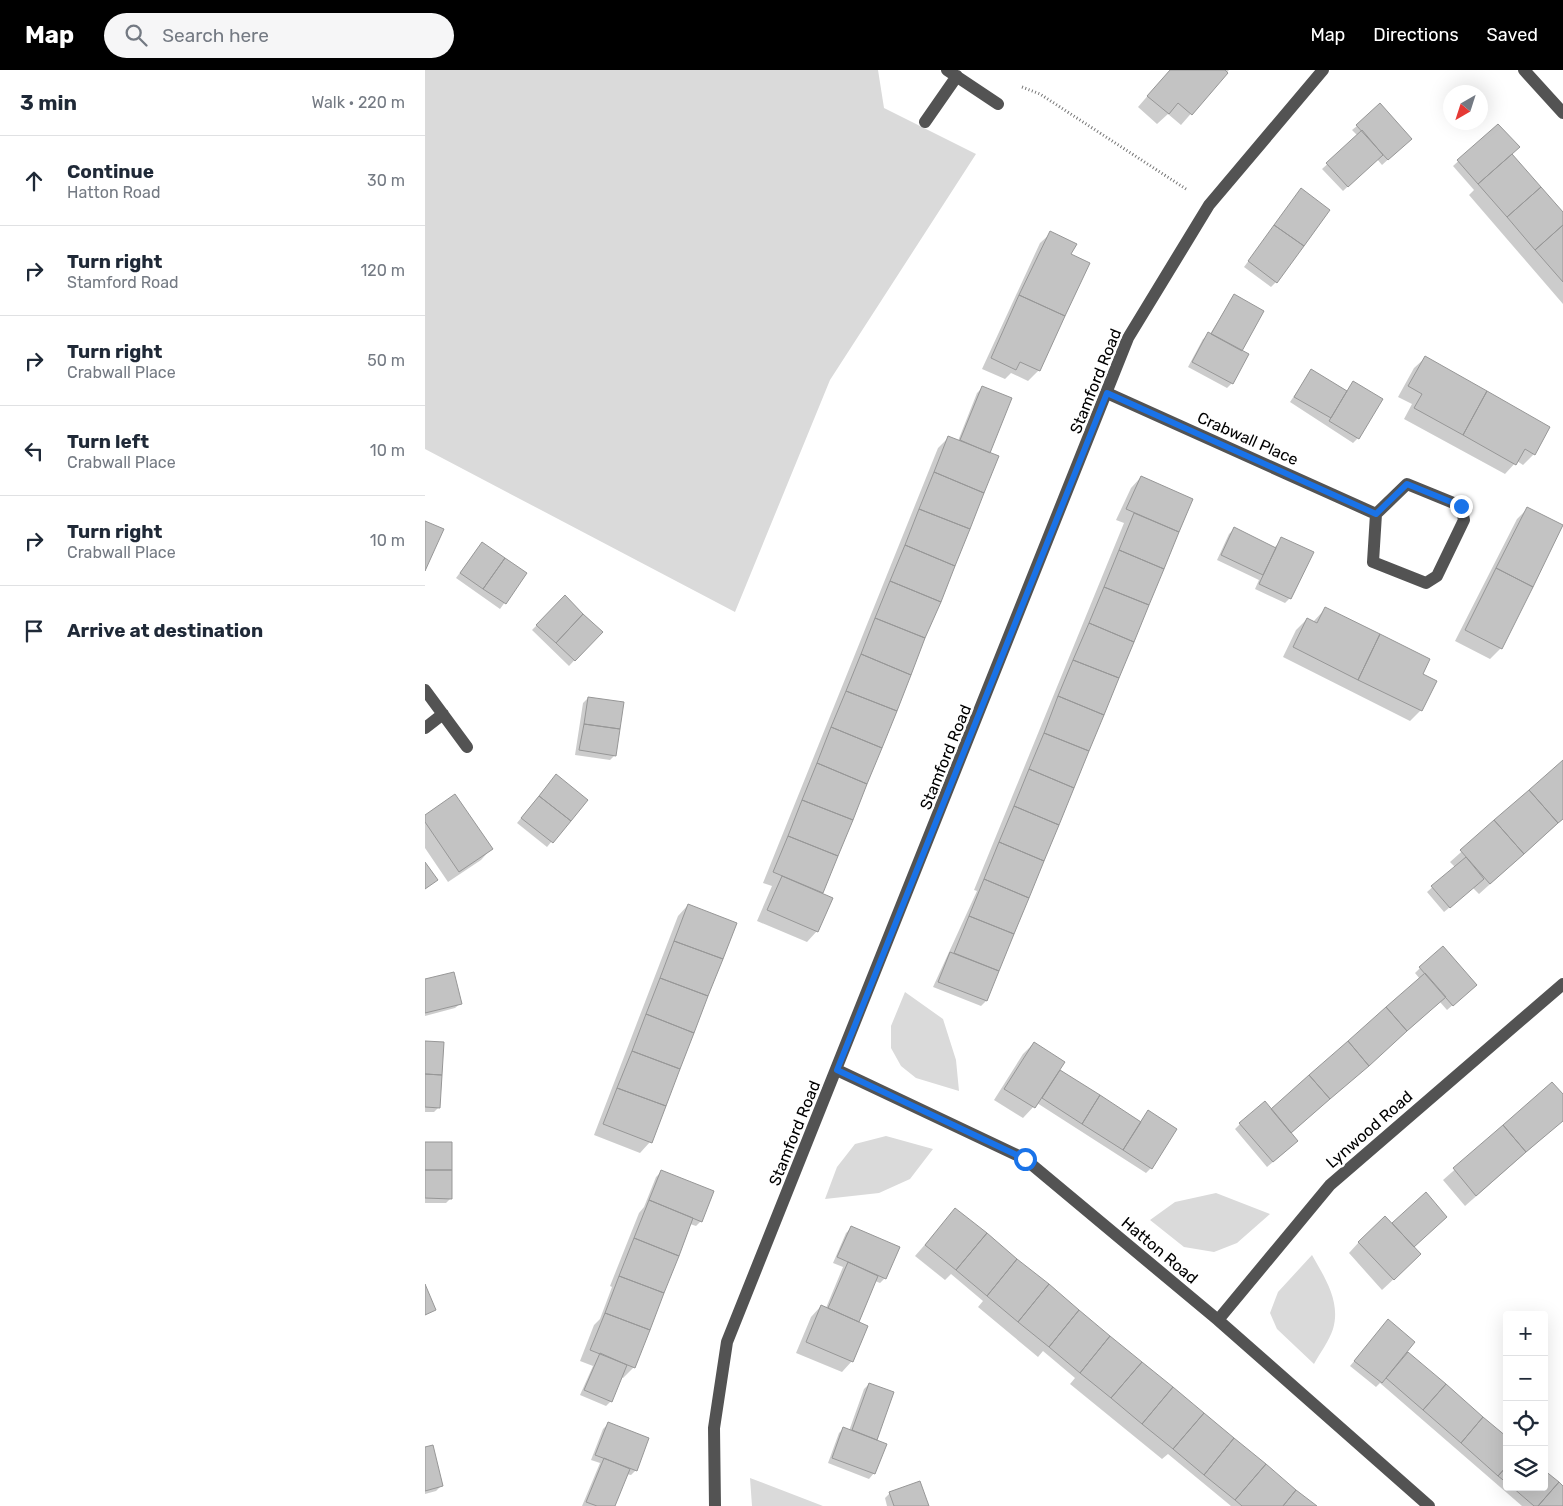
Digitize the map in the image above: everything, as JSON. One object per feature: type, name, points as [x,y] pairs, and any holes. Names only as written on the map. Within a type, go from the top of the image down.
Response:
[{"type":"street","name":"Stamford Road","points":[[715,1506],[714,1428],[727,1342],[1128,338],[1209,204],[1323,70]]},
{"type":"street","points":[[1524,70],[1563,113]]},
{"type":"street","points":[[925,122],[952,73],[998,104]]},
{"type":"street","name":"Crabwall Place","points":[[1107,393],[1376,514]]},
{"type":"street","points":[[1407,484],[1461,506],[1464,520],[1437,576],[1426,583],[1373,562],[1376,514],[1407,484]]},
{"type":"street","points":[[425,690],[467,747]]},
{"type":"street","points":[[425,728],[443,714]]},
{"type":"street","name":"Lynwood Road","points":[[1218,1320],[1330,1185],[1563,984]]},
{"type":"street","name":"Hatton Road","points":[[837,1070],[1025,1159],[1218,1320],[1429,1506]]},
{"type":"path","points":[[998,104],[1020,86],[1040,94],[1209,204]]},
{"type":"shaded area","points":[[425,70],[878,70],[884,108],[976,154],[830,380],[735,612],[425,449]]},
{"type":"shaded area","points":[[905,992],[943,1019],[956,1060],[959,1091],[916,1078],[901,1066],[891,1048],[891,1026]]},
{"type":"shaded area","points":[[886,1136],[933,1149],[910,1179],[879,1193],[825,1199],[837,1167],[855,1144]]},
{"type":"shaded area","points":[[1216,1193],[1270,1214],[1237,1243],[1214,1252],[1184,1247],[1150,1220],[1175,1202]]},
{"type":"shaded area","points":[[1312,1255],[1330,1290],[1335,1309],[1333,1329],[1314,1364],[1277,1329],[1270,1313],[1278,1292]]},
{"type":"shaded area","points":[[750,1478],[823,1506],[752,1506]]},
{"type":"building","points":[[1170,70],[1225,70],[1228,73],[1192,115],[1178,103],[1169,114],[1147,96]]},
{"type":"building","points":[[1380,103],[1412,139],[1388,160],[1356,125]]},
{"type":"building","points":[[1498,124],[1520,147],[1478,184],[1457,160]]},
{"type":"building","points":[[1362,130],[1383,155],[1348,187],[1326,163]]},
{"type":"building","points":[[1512,154],[1541,187],[1507,217],[1478,184]]},
{"type":"building","points":[[1541,187],[1563,212],[1563,225],[1535,250],[1507,217]]},
{"type":"building","points":[[1301,188],[1330,210],[1304,246],[1274,225]]},
{"type":"building","points":[[1274,225],[1304,246],[1277,283],[1248,261]]},
{"type":"building","points":[[1563,225],[1563,282],[1535,250]]},
{"type":"building","points":[[1050,231],[1077,244],[1071,254],[1090,263],[1065,316],[1019,295]]},
{"type":"building","points":[[1234,294],[1264,311],[1242,351],[1211,334]]},
{"type":"building","points":[[1019,295],[1065,316],[1040,371],[1020,362],[1016,370],[991,358]]},
{"type":"building","points":[[1208,332],[1249,354],[1233,384],[1192,362]]},
{"type":"building","points":[[1425,356],[1487,391],[1463,435],[1414,408],[1422,394],[1408,386]]},
{"type":"building","points":[[1311,369],[1347,391],[1331,418],[1294,397]]},
{"type":"building","points":[[1353,381],[1383,399],[1359,439],[1329,421]]},
{"type":"building","points":[[982,386],[1012,398],[990,453],[960,440]]},
{"type":"building","points":[[1487,391],[1550,427],[1535,455],[1525,449],[1516,465],[1463,435]]},
{"type":"building","points":[[948,436],[999,456],[984,493],[934,472]]},
{"type":"building","points":[[934,472],[984,493],[970,529],[919,509]]},
{"type":"building","points":[[1141,476],[1193,499],[1179,532],[1126,509]]},
{"type":"building","points":[[1527,507],[1563,525],[1533,587],[1496,568]]},
{"type":"building","points":[[919,509],[970,529],[955,566],[905,545]]},
{"type":"building","points":[[1134,513],[1179,532],[1164,569],[1119,550]]},
{"type":"building","points":[[425,521],[444,529],[425,571]]},
{"type":"building","points":[[1234,527],[1276,548],[1263,575],[1221,555]]},
{"type":"building","points":[[1281,537],[1314,552],[1291,599],[1259,584]]},
{"type":"building","points":[[482,542],[505,558],[483,589],[460,573]]},
{"type":"building","points":[[905,545],[955,566],[941,602],[890,581]]},
{"type":"building","points":[[1119,550],[1164,569],[1149,605],[1104,587]]},
{"type":"building","points":[[505,558],[527,573],[506,604],[483,589]]},
{"type":"building","points":[[1496,568],[1533,587],[1502,649],[1465,630]]},
{"type":"building","points":[[890,581],[941,602],[925,638],[875,618]]},
{"type":"building","points":[[1104,587],[1149,605],[1134,642],[1089,623]]},
{"type":"building","points":[[565,595],[583,614],[556,643],[536,625]]},
{"type":"building","points":[[1325,607],[1380,634],[1358,680],[1293,647],[1307,618],[1317,623]]},
{"type":"building","points":[[583,614],[603,632],[575,661],[556,643]]},
{"type":"building","points":[[875,618],[925,638],[911,675],[861,654]]},
{"type":"building","points":[[1089,623],[1134,642],[1119,678],[1073,660]]},
{"type":"building","points":[[1380,634],[1430,659],[1423,674],[1437,681],[1422,711],[1358,680]]},
{"type":"building","points":[[861,654],[911,675],[897,711],[846,691]]},
{"type":"building","points":[[1073,660],[1119,678],[1104,715],[1058,696]]},
{"type":"building","points":[[846,691],[897,711],[882,748],[831,727]]},
{"type":"building","points":[[1058,696],[1104,715],[1089,751],[1044,733]]},
{"type":"building","points":[[588,697],[624,702],[620,729],[584,724]]},
{"type":"building","points":[[584,724],[620,729],[616,756],[579,750]]},
{"type":"building","points":[[831,727],[882,748],[867,784],[817,763]]},
{"type":"building","points":[[1044,733],[1089,751],[1074,788],[1029,769]]},
{"type":"building","points":[[1563,760],[1563,819],[1558,823],[1529,790]]},
{"type":"building","points":[[817,763],[867,784],[853,820],[802,800]]},
{"type":"building","points":[[1029,769],[1074,788],[1059,825],[1014,806]]},
{"type":"building","points":[[556,774],[588,800],[571,821],[539,796]]},
{"type":"building","points":[[1529,790],[1558,823],[1524,854],[1494,820]]},
{"type":"building","points":[[455,794],[493,849],[459,872],[425,822],[425,815]]},
{"type":"building","points":[[539,796],[571,821],[553,843],[521,818]]},
{"type":"building","points":[[802,800],[853,820],[838,856],[788,836]]},
{"type":"building","points":[[1014,806],[1059,825],[1044,861],[999,842]]},
{"type":"building","points":[[1494,820],[1524,854],[1490,884],[1460,850]]},
{"type":"building","points":[[788,836],[838,856],[823,893],[773,872]]},
{"type":"building","points":[[999,842],[1044,861],[1029,898],[984,879]]},
{"type":"building","points":[[1466,857],[1484,879],[1450,908],[1431,886]]},
{"type":"building","points":[[425,862],[438,880],[425,889]]},
{"type":"building","points":[[782,876],[833,898],[818,932],[767,910]]},
{"type":"building","points":[[984,879],[1029,898],[1014,934],[969,916]]},
{"type":"building","points":[[688,904],[737,923],[723,959],[674,941]]},
{"type":"building","points":[[969,916],[1014,934],[999,971],[954,953]]},
{"type":"building","points":[[674,941],[723,959],[708,996],[660,978]]},
{"type":"building","points":[[1443,946],[1477,985],[1453,1006],[1419,967]]},
{"type":"building","points":[[950,952],[999,971],[987,1001],[938,982]]},
{"type":"building","points":[[454,972],[462,1004],[425,1013],[425,979]]},
{"type":"building","points":[[1425,973],[1446,997],[1407,1031],[1386,1007]]},
{"type":"building","points":[[660,978],[708,996],[694,1033],[646,1014]]},
{"type":"building","points":[[1386,1007],[1407,1031],[1369,1066],[1348,1041]]},
{"type":"building","points":[[646,1014],[694,1033],[680,1069],[632,1051]]},
{"type":"building","points":[[425,1041],[444,1042],[442,1075],[425,1074]]},
{"type":"building","points":[[1348,1041],[1369,1066],[1330,1099],[1309,1075]]},
{"type":"building","points":[[1034,1042],[1065,1062],[1035,1108],[1004,1089]]},
{"type":"building","points":[[632,1051],[680,1069],[666,1106],[617,1088]]},
{"type":"building","points":[[1060,1070],[1100,1095],[1082,1124],[1042,1098]]},
{"type":"building","points":[[425,1074],[442,1075],[440,1108],[425,1107]]},
{"type":"building","points":[[1309,1075],[1330,1099],[1291,1133],[1271,1109]]},
{"type":"building","points":[[1552,1082],[1563,1094],[1563,1121],[1526,1152],[1503,1125]]},
{"type":"building","points":[[617,1088],[666,1106],[652,1143],[603,1124]]},
{"type":"building","points":[[1100,1095],[1141,1122],[1123,1150],[1082,1124]]},
{"type":"building","points":[[1265,1101],[1298,1141],[1273,1162],[1239,1123]]},
{"type":"building","points":[[1148,1110],[1177,1129],[1152,1169],[1123,1150]]},
{"type":"building","points":[[1503,1125],[1526,1152],[1476,1196],[1453,1168]]},
{"type":"building","points":[[425,1142],[452,1142],[452,1170],[425,1170]]},
{"type":"building","points":[[425,1170],[452,1170],[452,1199],[425,1198]]},
{"type":"building","points":[[661,1170],[714,1191],[702,1222],[649,1200]]},
{"type":"building","points":[[1426,1192],[1447,1217],[1414,1247],[1392,1223]]},
{"type":"building","points":[[649,1200],[693,1218],[679,1256],[634,1238]]},
{"type":"building","points":[[955,1208],[987,1233],[956,1270],[925,1245]]},
{"type":"building","points":[[1385,1216],[1421,1254],[1394,1280],[1358,1242]]},
{"type":"building","points":[[851,1226],[900,1247],[886,1279],[837,1257]]},
{"type":"building","points":[[987,1233],[1017,1259],[987,1296],[956,1270]]},
{"type":"building","points":[[634,1238],[679,1256],[664,1293],[619,1276]]},
{"type":"building","points":[[1017,1259],[1049,1284],[1018,1322],[987,1296]]},
{"type":"building","points":[[848,1262],[878,1276],[859,1322],[828,1308]]},
{"type":"building","points":[[619,1276],[664,1293],[650,1330],[605,1313]]},
{"type":"building","points":[[425,1284],[436,1310],[425,1315]]},
{"type":"building","points":[[1049,1284],[1079,1310],[1049,1347],[1018,1322]]},
{"type":"building","points":[[821,1305],[868,1326],[853,1362],[806,1342]]},
{"type":"building","points":[[1079,1310],[1110,1336],[1080,1373],[1049,1347]]},
{"type":"building","points":[[605,1313],[650,1330],[635,1368],[590,1350]]},
{"type":"building","points":[[1388,1319],[1415,1342],[1382,1383],[1354,1361]]},
{"type":"building","points":[[1110,1336],[1142,1362],[1111,1398],[1080,1373]]},
{"type":"building","points":[[1408,1352],[1446,1384],[1423,1410],[1386,1378]]},
{"type":"building","points":[[600,1353],[627,1365],[612,1402],[584,1390]]},
{"type":"building","points":[[1142,1362],[1173,1387],[1142,1424],[1111,1398]]},
{"type":"building","points":[[869,1383],[894,1392],[877,1440],[852,1430]]},
{"type":"building","points":[[1446,1384],[1483,1417],[1461,1443],[1423,1410]]},
{"type":"building","points":[[1173,1387],[1204,1413],[1173,1449],[1142,1424]]},
{"type":"building","points":[[1204,1413],[1234,1438],[1204,1475],[1173,1449]]},
{"type":"building","points":[[1483,1417],[1503,1434],[1503,1470],[1498,1476],[1461,1443]]},
{"type":"building","points":[[608,1422],[649,1438],[637,1471],[595,1455]]},
{"type":"building","points":[[843,1427],[887,1444],[875,1474],[832,1458]]},
{"type":"building","points":[[1234,1438],[1266,1464],[1235,1500],[1204,1475]]},
{"type":"building","points":[[433,1445],[443,1486],[425,1491],[425,1447]]},
{"type":"building","points":[[604,1458],[630,1469],[615,1506],[597,1506],[586,1502]]},
{"type":"building","points":[[1266,1464],[1296,1490],[1283,1506],[1242,1506],[1235,1500]]},
{"type":"building","points":[[1503,1470],[1503,1480],[1498,1476]]},
{"type":"building","points":[[1548,1473],[1559,1482],[1538,1506],[1534,1506],[1517,1491],[1548,1491]]},
{"type":"building","points":[[920,1481],[929,1506],[894,1506],[889,1492]]},
{"type":"building","points":[[1559,1482],[1563,1486],[1563,1506],[1538,1506]]},
{"type":"building","points":[[1296,1490],[1317,1506],[1283,1506]]},
{"type":"route","points":[[1025,1159],[837,1070],[1107,393],[1376,514],[1407,484],[1461,506]]}]
